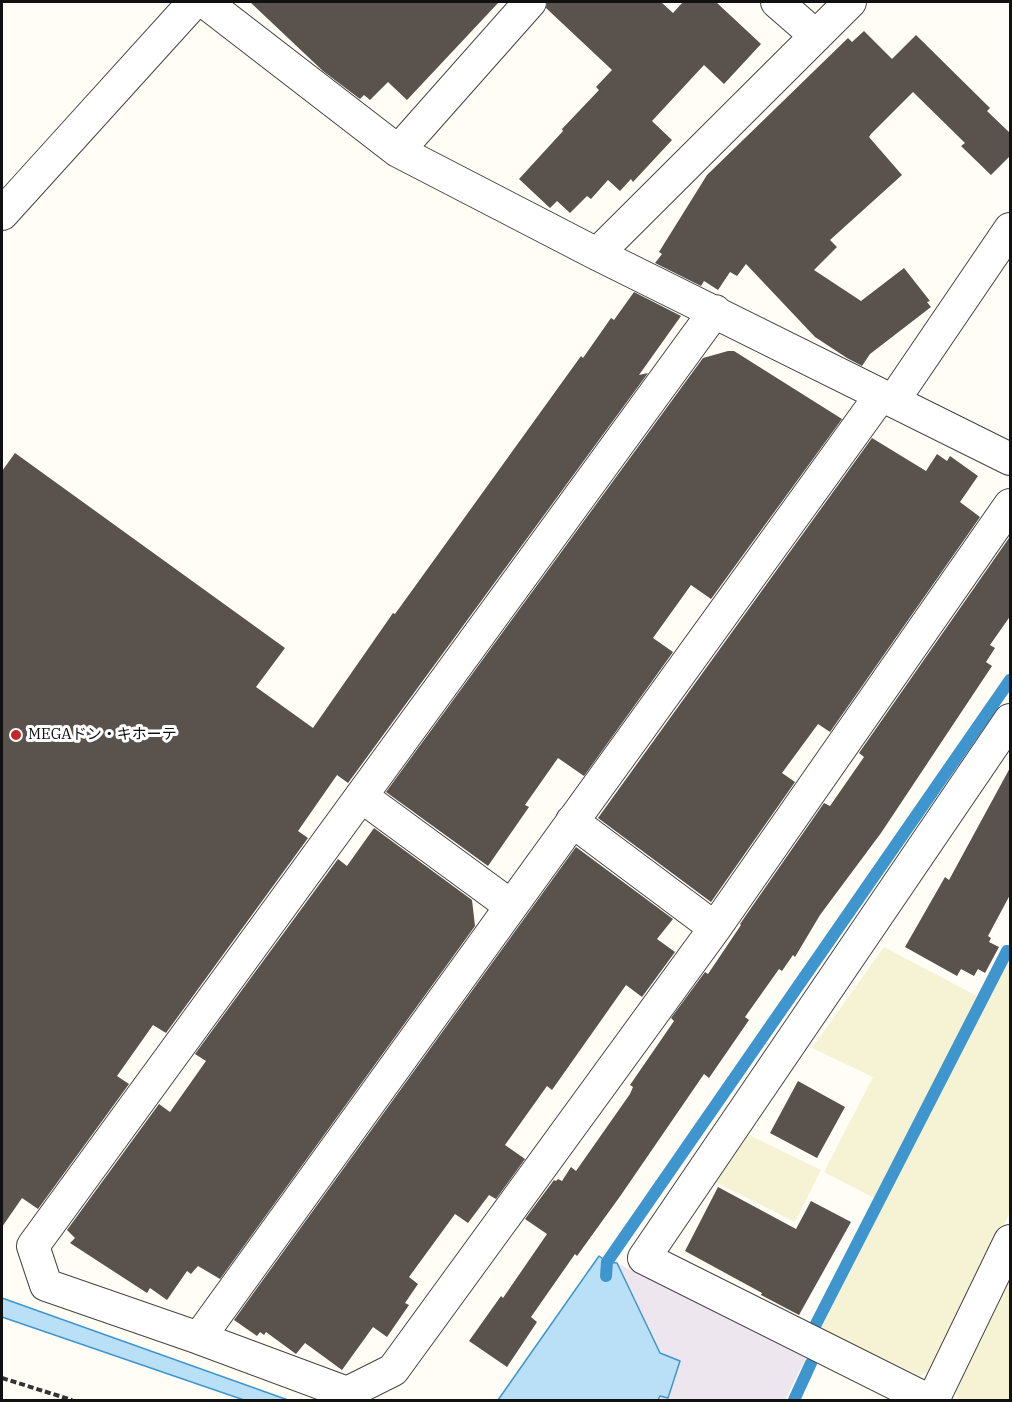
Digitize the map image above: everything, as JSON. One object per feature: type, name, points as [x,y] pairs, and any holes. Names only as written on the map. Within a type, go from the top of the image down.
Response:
[{"type":"street","points":[[2,214],[194,2]]},
{"type":"street","points":[[205,2],[398,151],[597,254],[1011,459]]},
{"type":"street","points":[[398,151],[530,2]]},
{"type":"street","points":[[777,2],[816,36]]},
{"type":"street","points":[[597,254],[850,2]]},
{"type":"street","points":[[199,1338],[572,820],[1011,229]]},
{"type":"street","points":[[715,311],[33,1246],[46,1285],[347,1393],[393,1370],[715,928],[1011,505]]},
{"type":"street","points":[[1011,720],[644,1258],[931,1401],[1011,1241]]},
{"type":"street","points":[[361,796],[511,906]]},
{"type":"street","points":[[572,820],[715,928]]},
{"type":"path","points":[[2,1378],[72,1401]]},
{"type":"shaded area","points":[[884,947],[979,997],[874,1198],[824,1172],[873,1077],[812,1048]]},
{"type":"shaded area","points":[[1009,958],[1010,1212],[935,1368],[920,1376],[821,1328]]},
{"type":"shaded area","points":[[749,1135],[821,1170],[795,1222],[715,1182]]},
{"type":"shaded area","points":[[617,1263],[806,1358],[785,1400],[658,1400],[660,1396],[668,1398],[680,1361],[660,1353]]},
{"type":"shaded area","points":[[1010,1265],[1010,1400],[958,1400],[953,1382]]},
{"type":"water","points":[[599,1256],[607,1262],[617,1263],[660,1353],[680,1361],[668,1398],[660,1396],[658,1400],[498,1400]]},
{"type":"water","points":[[2,1298],[288,1400],[244,1400],[2,1317]]},
{"type":"building","points":[[250,2],[499,2],[407,100],[388,82],[370,100],[364,95],[360,99],[323,71]]},
{"type":"building","points":[[547,2],[661,2],[673,13],[683,2],[716,2],[761,44],[724,84],[704,65],[652,121],[672,140],[633,182],[631,179],[620,191],[608,180],[591,199],[587,196],[570,213],[557,201],[550,208],[519,179],[599,90],[596,87],[612,70],[546,8]]},
{"type":"building","points":[[864,31],[892,59],[916,35],[990,108],[987,111],[1011,134],[1011,155],[991,175],[961,146],[965,143],[913,92],[871,134],[869,137],[902,175],[830,240],[837,247],[814,270],[861,301],[904,268],[930,301],[927,302],[931,307],[870,354],[862,366],[815,337],[746,264],[737,276],[730,272],[718,290],[704,281],[701,286],[655,263],[662,254],[659,252],[707,175],[848,38],[852,42]]},
{"type":"building","points":[[634,292],[681,316],[639,375],[648,373],[348,783],[337,775],[298,831],[308,838],[166,1033],[153,1025],[117,1076],[129,1084],[38,1209],[22,1198],[2,1227],[2,471],[15,453],[285,648],[256,687],[313,728],[393,613],[395,614],[581,356],[583,358],[611,318],[614,320]]},
{"type":"building","points":[[734,351],[842,419],[711,599],[691,585],[653,638],[673,652],[584,776],[558,758],[525,805],[529,807],[488,866],[386,792],[703,358]]},
{"type":"building","points":[[872,438],[926,471],[937,454],[947,461],[950,456],[978,476],[960,502],[980,517],[830,732],[818,724],[782,773],[795,782],[711,902],[598,818]]},
{"type":"building","points":[[1009,538],[1011,615],[990,645],[995,648],[986,662],[992,666],[881,833],[820,915],[795,957],[793,955],[782,971],[779,969],[745,1017],[749,1020],[709,1078],[704,1074],[621,1195],[577,1256],[575,1254],[531,1317],[537,1322],[507,1367],[469,1341],[501,1296],[503,1298],[547,1234],[525,1219],[554,1180],[562,1181],[571,1167],[576,1171],[630,1094],[633,1087],[630,1085],[674,1021],[671,1018],[705,972],[708,974],[824,803],[830,806],[864,757],[859,753]]},
{"type":"building","points":[[1011,766],[1011,893],[988,936],[991,938],[989,942],[999,947],[985,973],[978,969],[974,976],[961,969],[957,976],[905,947],[945,877],[949,880]]},
{"type":"building","points":[[374,828],[472,900],[475,926],[220,1279],[198,1266],[191,1274],[187,1271],[167,1300],[150,1288],[147,1293],[70,1243],[75,1238],[67,1230],[159,1104],[170,1112],[206,1061],[195,1054],[338,859],[347,866]]},
{"type":"building","points":[[576,847],[673,919],[657,939],[675,952],[642,997],[626,985],[552,1090],[547,1086],[505,1145],[525,1159],[496,1199],[489,1195],[468,1223],[455,1214],[409,1277],[418,1284],[405,1303],[409,1305],[387,1337],[373,1327],[342,1370],[305,1343],[296,1354],[266,1332],[264,1335],[260,1332],[257,1336],[234,1320]]},
{"type":"building","points":[[798,1081],[845,1107],[817,1158],[770,1133]]},
{"type":"building","points":[[718,1187],[796,1229],[811,1201],[851,1222],[799,1315],[685,1251]]},
{"type":"waterway","points":[[606,1276],[607,1262],[1010,680]]},
{"type":"waterway","points":[[816,1324],[1007,951],[1010,952]]},
{"type":"waterway","points":[[794,1400],[811,1363]]},
{"type":"place","name":"MEGAドン・キホーテ","points":[[16,735]]}]
